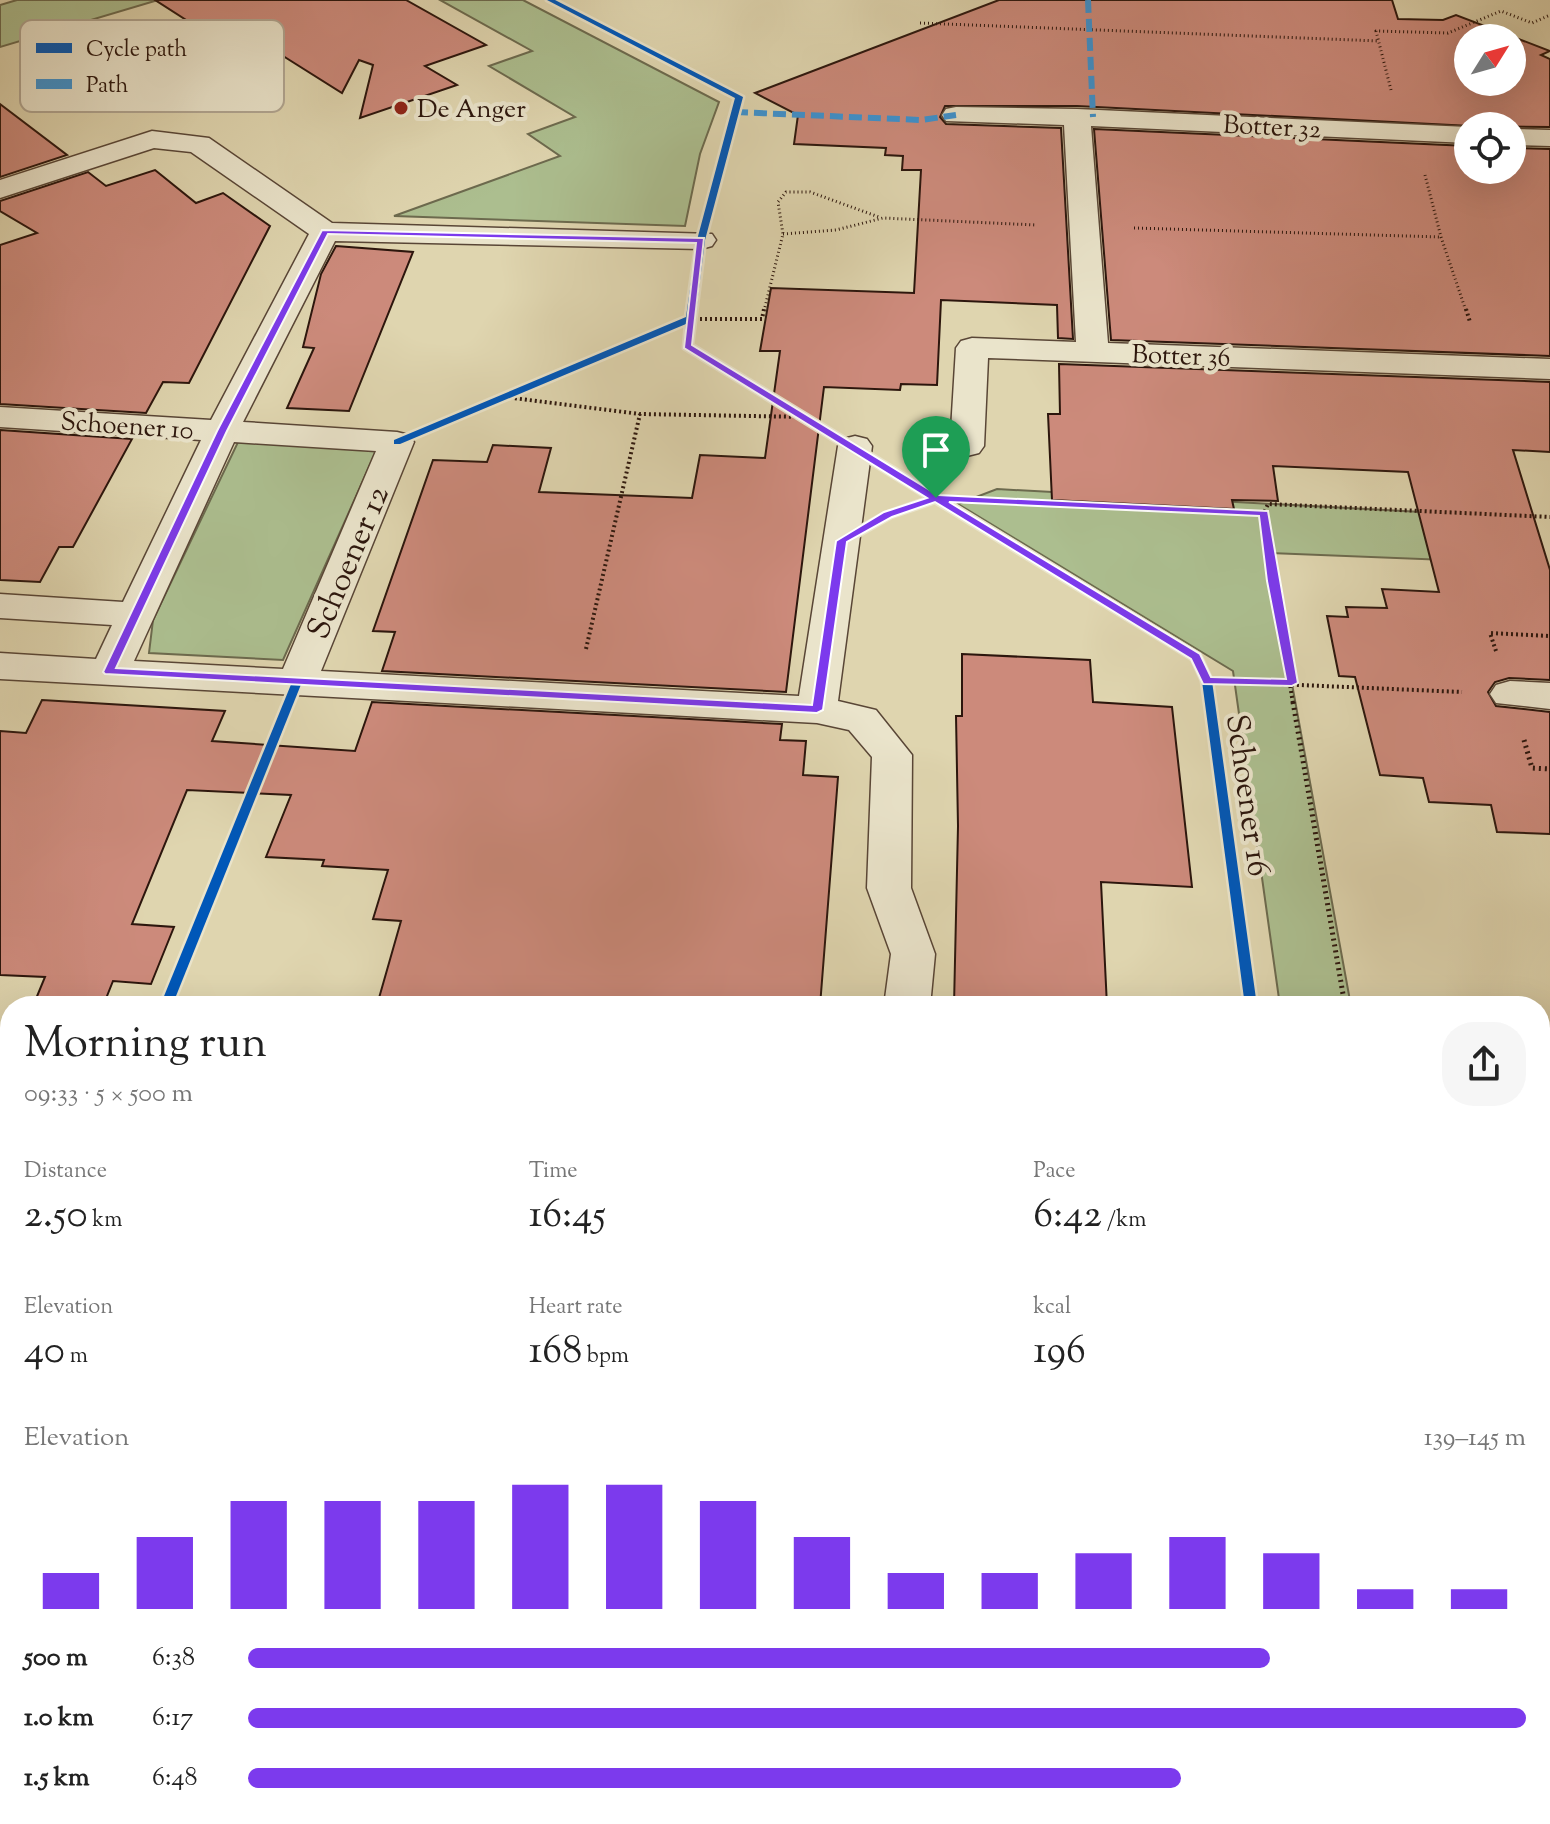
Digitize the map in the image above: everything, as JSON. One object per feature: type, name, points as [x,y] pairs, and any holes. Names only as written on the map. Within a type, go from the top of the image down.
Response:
[{"type":"street","name":"Botter 32","points":[[956,115],[1077,117],[1454,134]]},
{"type":"street","points":[[1077,117],[1093,352]]},
{"type":"street","points":[[1526,137],[1550,138]]},
{"type":"street","points":[[0,189],[152,139],[199,144],[325,232],[701,240]]},
{"type":"street","points":[[109,672],[222,431],[325,232]]},
{"type":"street","name":"Botter 36","points":[[967,446],[972,348],[1550,369]]},
{"type":"street","name":"Schoener 10","points":[[0,417],[397,442]]},
{"type":"street","name":"Schoener 12","points":[[297,682],[397,442]]},
{"type":"street","points":[[855,446],[817,710],[862,719],[892,755],[889,888],[913,954],[908,996]]},
{"type":"street","points":[[0,606],[135,615]]},
{"type":"street","name":"Schoener 12","points":[[0,666],[817,710]]},
{"type":"street","points":[[1510,694],[1550,696]]},
{"type":"path","points":[[1485,366],[1376,31],[1448,33],[1501,11],[1532,23],[1550,15]]},
{"type":"path","points":[[920,23],[1379,41]]},
{"type":"path","points":[[676,325],[762,319],[783,234],[778,202],[786,192],[810,192],[850,209],[883,218]]},
{"type":"path","points":[[689,326],[701,240]]},
{"type":"path","points":[[491,403],[533,385]]},
{"type":"path","points":[[505,397],[640,414],[807,417]]},
{"type":"path","points":[[780,401],[962,514]]},
{"type":"path","points":[[575,697],[640,414]]},
{"type":"path","points":[[936,498],[967,446]]},
{"type":"path","points":[[842,541],[888,515],[936,498],[1264,513]]},
{"type":"path","points":[[1343,996],[1292,683],[1272,581],[1264,513],[1268,504],[1550,517]]},
{"type":"path","points":[[1204,675],[1292,683],[1510,694]]},
{"type":"green space","points":[[17,0],[158,0],[91,20],[20,20],[20,41],[0,47],[0,5]]},
{"type":"green space","points":[[440,0],[523,0],[719,102],[700,154],[685,226],[394,216],[560,156],[528,134],[575,117],[489,66],[532,51]]},
{"type":"green space","points":[[239,440],[378,447],[283,660],[149,653],[153,620]]},
{"type":"green space","points":[[997,489],[1440,513],[1446,560],[1268,553],[1349,996],[1279,996],[1233,671],[958,504]]},
{"type":"building","points":[[155,0],[406,0],[486,45],[425,66],[457,85],[360,118],[373,65],[359,60],[342,93],[284,57],[284,20],[186,20]]},
{"type":"building","points":[[999,0],[1392,0],[1398,19],[1443,20],[1456,15],[1480,24],[1454,24],[1454,96],[1526,96],[1526,42],[1550,51],[1541,55],[1550,59],[1550,127],[1526,127],[1526,112],[1454,112],[1454,125],[1077,106],[945,106],[940,117],[946,124],[1061,128],[1073,339],[1058,338],[1057,305],[941,300],[937,385],[901,384],[900,390],[824,387],[786,692],[382,671],[395,632],[373,631],[433,460],[487,462],[493,445],[551,448],[539,492],[692,498],[700,455],[765,458],[780,351],[760,351],[771,288],[914,293],[921,170],[902,170],[903,156],[885,155],[886,148],[794,144],[798,115],[755,93]]},
{"type":"building","points":[[0,104],[67,155],[0,177]]},
{"type":"building","points":[[1094,129],[1454,145],[1454,184],[1526,184],[1526,148],[1550,149],[1550,356],[1111,340]]},
{"type":"building","points":[[155,170],[196,203],[223,193],[270,226],[189,383],[163,382],[146,413],[0,404],[0,245],[37,233],[0,211],[0,201],[88,172],[106,186]]},
{"type":"building","points":[[336,246],[413,252],[349,411],[287,408],[314,348],[303,347],[321,274]]},
{"type":"building","points":[[1059,364],[1550,382],[1550,452],[1513,450],[1550,570],[1550,680],[1509,678],[1495,682],[1488,692],[1496,706],[1550,712],[1550,834],[1497,832],[1491,805],[1429,802],[1423,778],[1380,775],[1355,677],[1339,676],[1327,616],[1348,617],[1346,607],[1387,608],[1382,589],[1439,592],[1408,472],[1273,466],[1278,501],[1232,500],[1234,509],[1052,500],[1048,414],[1060,414]]},
{"type":"building","points":[[0,430],[132,439],[73,547],[59,547],[40,582],[0,580]]},
{"type":"building","points":[[962,654],[1090,660],[1093,702],[1172,707],[1192,887],[1101,882],[1107,996],[954,996],[958,826],[956,716],[962,716]]},
{"type":"building","points":[[42,700],[225,711],[212,741],[355,751],[372,702],[782,724],[780,740],[806,741],[803,775],[838,777],[821,996],[380,996],[401,921],[373,919],[388,870],[322,866],[324,860],[266,857],[291,795],[187,790],[132,924],[174,927],[151,984],[113,981],[107,996],[37,996],[45,977],[0,975],[0,731],[26,733]]},
{"type":"marked path","points":[[1088,0],[1093,117]]},
{"type":"marked path","points":[[735,112],[921,120],[956,115]]},
{"type":"cycle path","name":"Schoener 16","points":[[550,0],[739,97],[701,240],[687,346],[1196,657],[1207,681],[1250,996]]},
{"type":"cycle path","points":[[397,442],[690,319]]},
{"type":"cycle path","points":[[842,541],[888,515],[936,498]]},
{"type":"cycle path","points":[[170,996],[297,682]]},
{"type":"place","name":"De Anger","points":[[401,108]]},
{"type":"route","points":[[936,498],[687,346],[701,240],[325,232],[222,431],[109,672],[817,710],[842,541],[888,515],[936,498],[1196,657],[1207,681],[1292,683],[1272,581],[1264,513],[936,498]]}]
